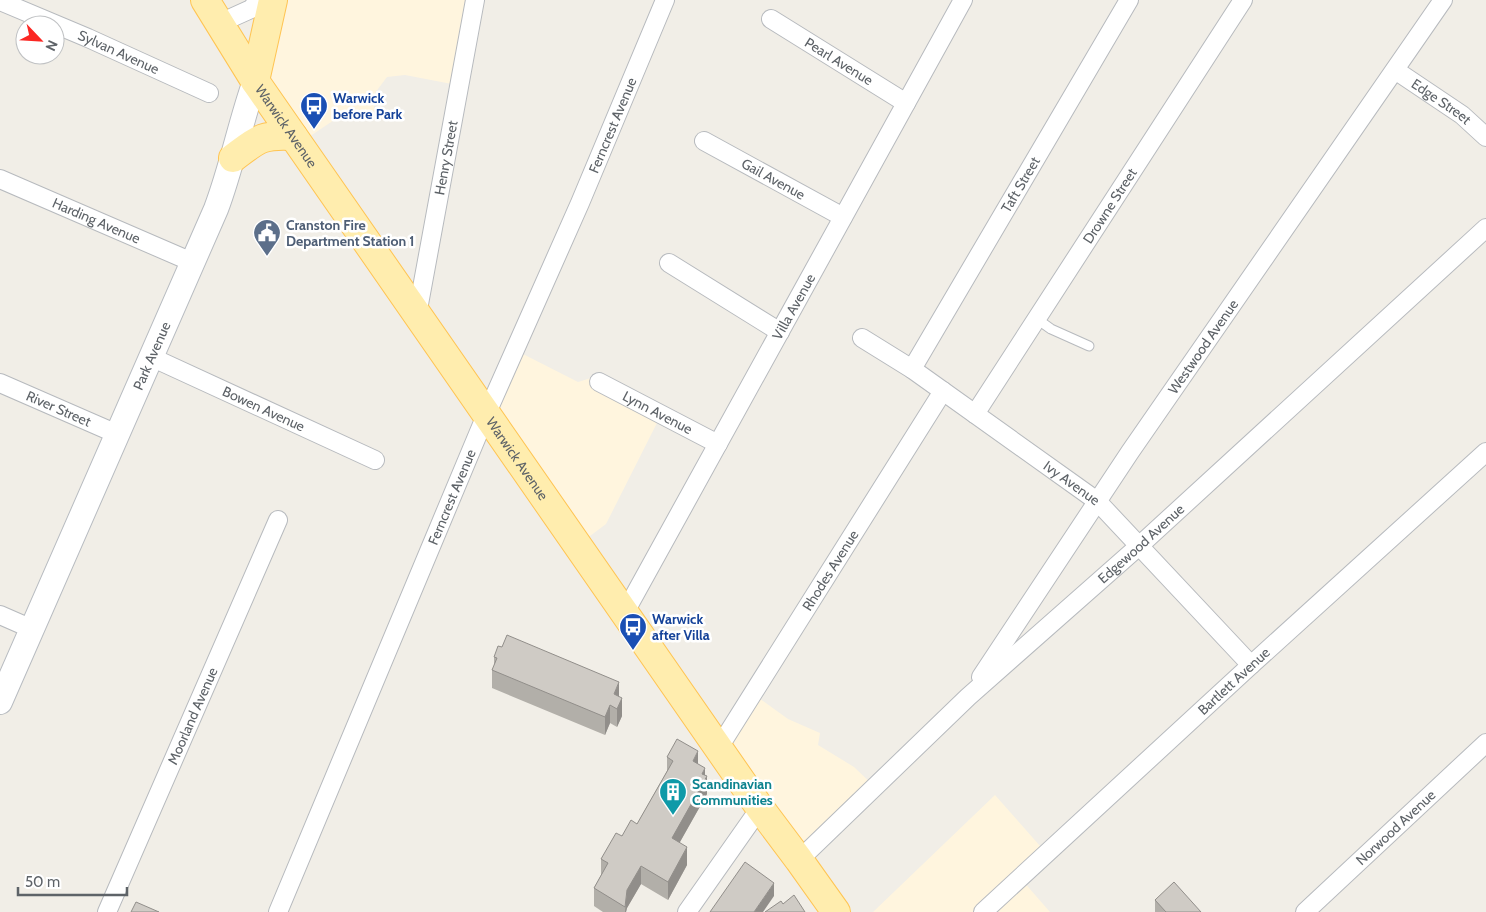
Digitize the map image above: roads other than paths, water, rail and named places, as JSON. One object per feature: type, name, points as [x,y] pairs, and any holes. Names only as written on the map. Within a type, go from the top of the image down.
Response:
[{"type":"main road","name":"Warwick Avenue","points":[[205,0],[255,81],[486,416],[718,749],[836,912]]},
{"type":"main road","name":"Park Avenue","points":[[0,702],[219,201],[255,81],[273,0]]},
{"type":"main road","points":[[233,158],[257,140],[274,135],[293,136]]},
{"type":"street","points":[[220,23],[250,9],[259,0]]},
{"type":"street","name":"Henry Street","points":[[417,315],[475,0]]},
{"type":"street","name":"Ferncrest Avenue","points":[[278,912],[486,416],[580,203],[665,0]]},
{"type":"street","name":"Villa Avenue","points":[[624,614],[963,0]]},
{"type":"street","name":"Taft Street","points":[[912,369],[1129,0]]},
{"type":"street","name":"Drowne Street","points":[[975,414],[1243,0]]},
{"type":"street","name":"Westwood Avenue","points":[[968,697],[1097,501],[1443,0]]},
{"type":"street","name":"Sylvan Avenue","points":[[0,1],[88,38],[209,93]]},
{"type":"street","name":"Pearl Avenue","points":[[771,19],[906,103]]},
{"type":"street","name":"Edge Street","points":[[1395,70],[1462,115],[1486,137]]},
{"type":"street","name":"Gail Avenue","points":[[704,141],[843,216]]},
{"type":"street","name":"Harding Avenue","points":[[0,179],[192,262]]},
{"type":"street","name":"Edgewood Avenue","points":[[799,860],[968,697],[1139,546],[1486,228]]},
{"type":"street","points":[[669,263],[780,332]]},
{"type":"street","name":"Ivy Avenue","points":[[862,338],[912,369],[1097,501],[1251,665]]},
{"type":"street","name":"Bowen Avenue","points":[[151,357],[375,460]]},
{"type":"street","name":"Lynn Avenue","points":[[599,382],[718,444]]},
{"type":"street","name":"River Street","points":[[0,383],[117,434]]},
{"type":"street","name":"Rhodes Avenue","points":[[718,749],[943,391]]},
{"type":"street","name":"Bartlett Avenue","points":[[983,912],[1486,452]]},
{"type":"street","name":"Moorland Avenue","points":[[108,912],[278,520]]},
{"type":"street","points":[[0,615],[32,629]]},
{"type":"street","name":"Norwood Avenue","points":[[1305,912],[1486,743]]},
{"type":"street","points":[[687,912],[760,808]]},
{"type":"lane","points":[[1037,319],[1051,329],[1089,346]]},
{"type":"place","name":"Warwick before Park","points":[[314,130]]},
{"type":"place","name":"Cranston Fire Department Station 1","points":[[267,257]]},
{"type":"place","name":"Warwick after Villa","points":[[633,651]]},
{"type":"place","name":"Scandinavian Communities","points":[[673,816]]}]
